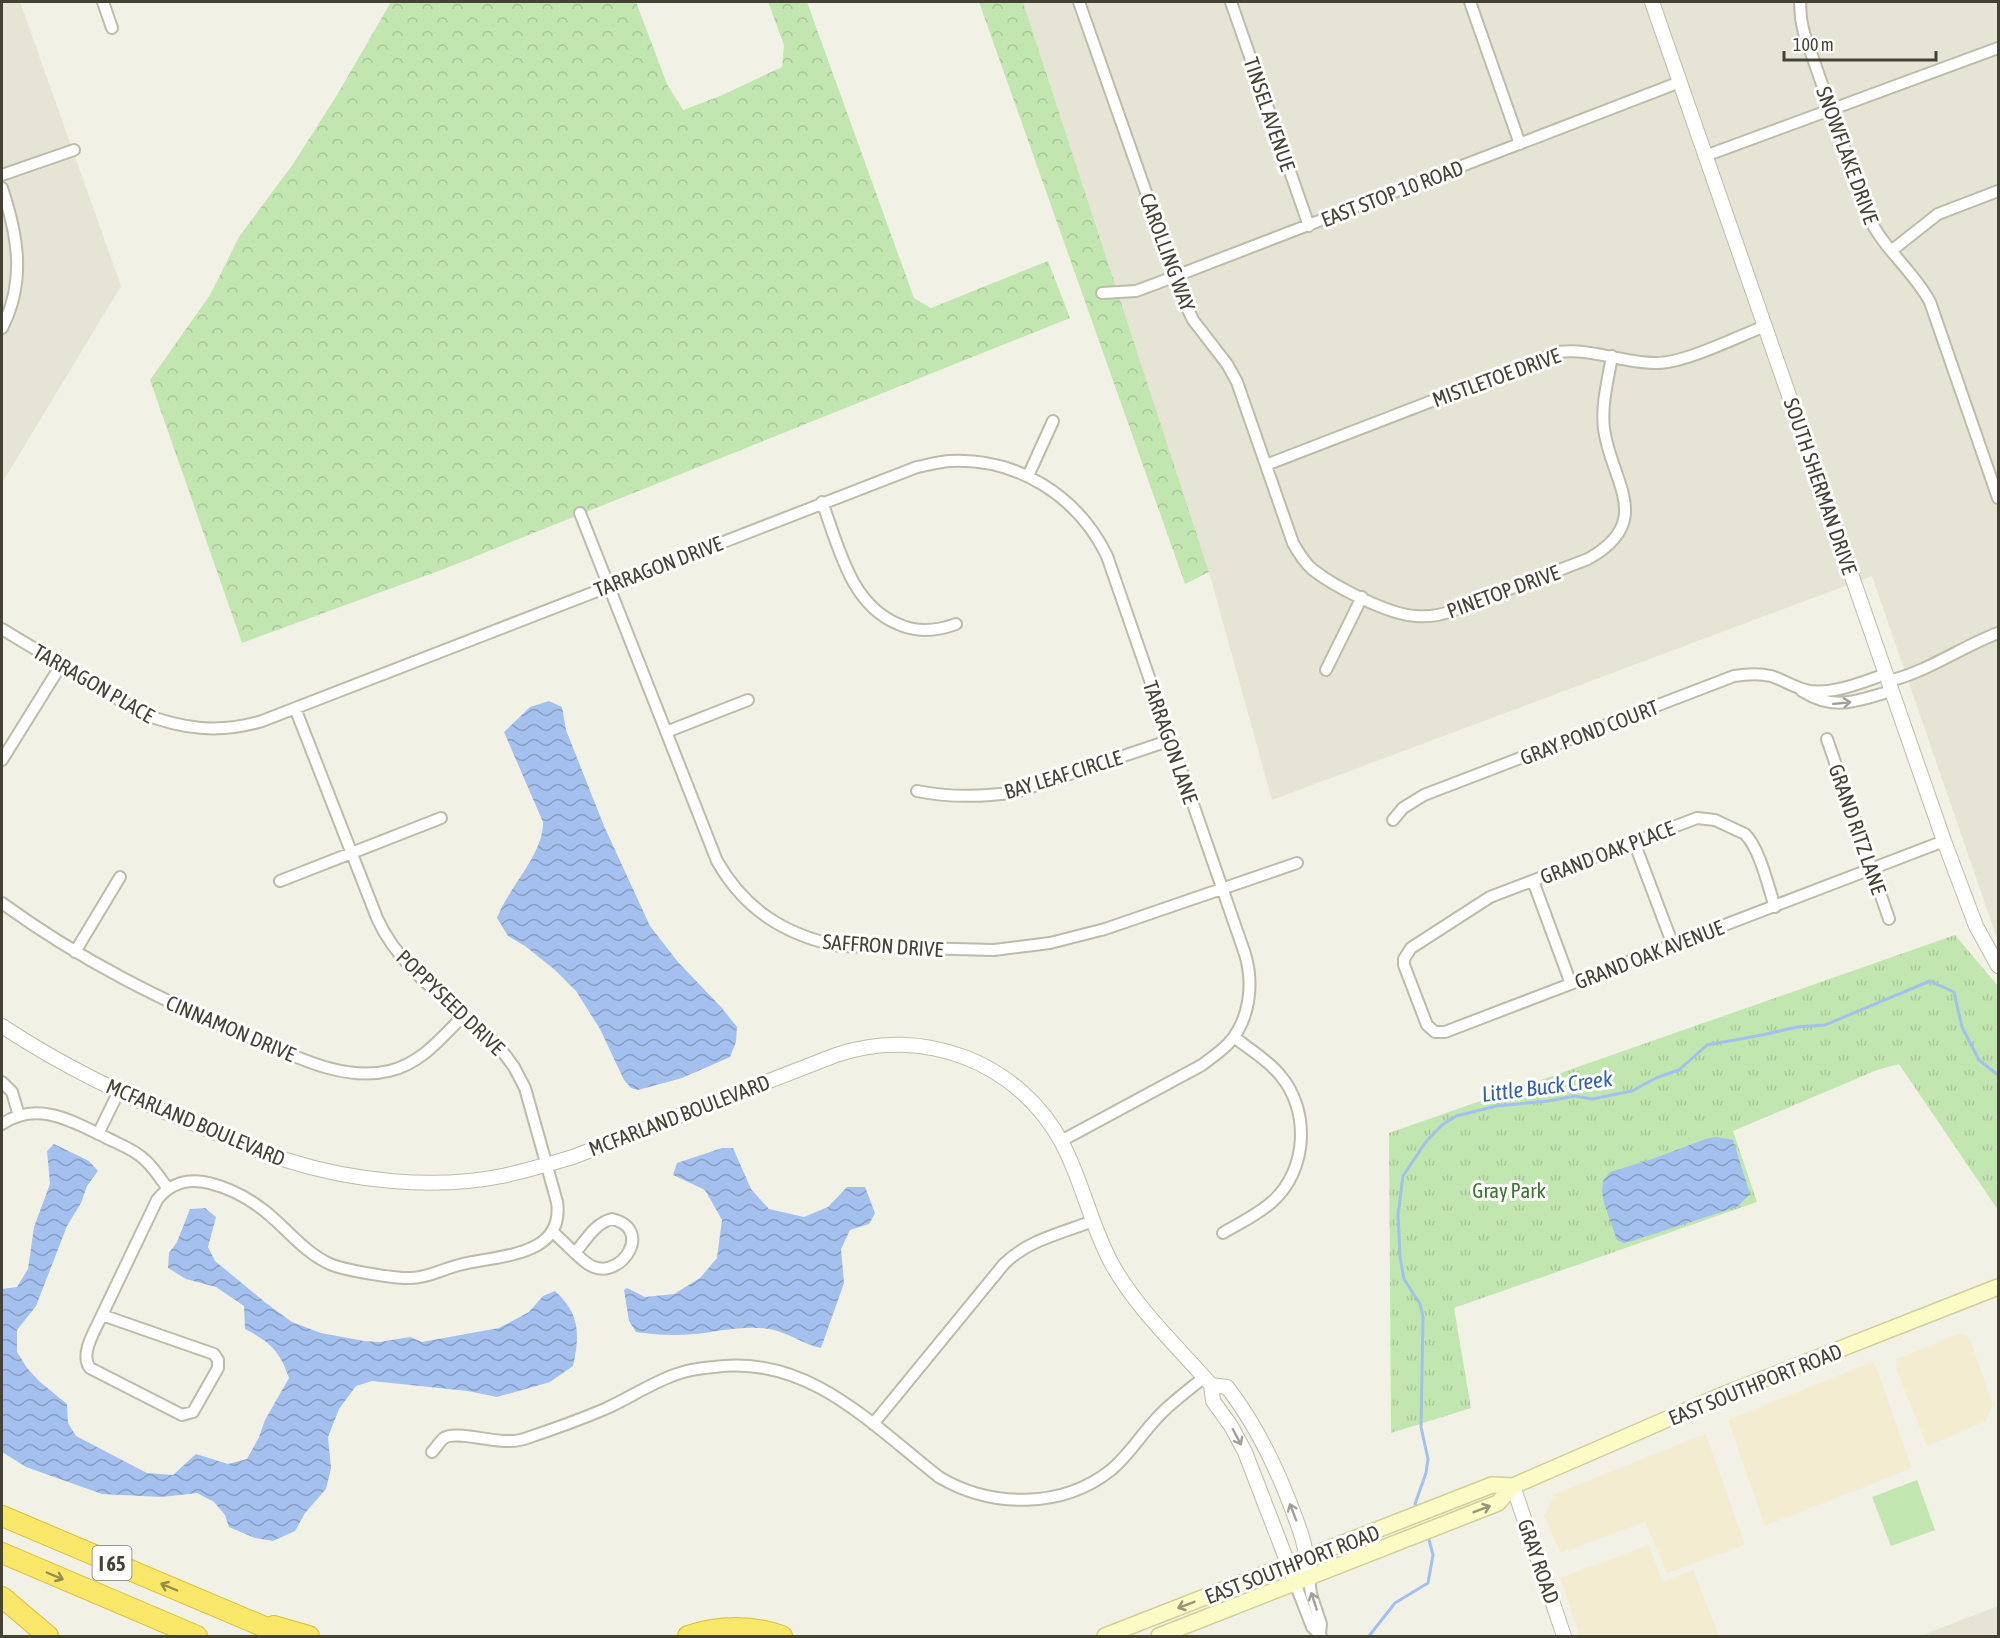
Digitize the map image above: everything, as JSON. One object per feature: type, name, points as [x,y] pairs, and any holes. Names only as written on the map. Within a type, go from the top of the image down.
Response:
[{"type":"highway","name":"I 65","points":[[2,1516],[286,1636]]},
{"type":"highway","name":"I 65","points":[[2,1553],[198,1636]]},
{"type":"highway","points":[[2,1597],[48,1636]]},
{"type":"highway","points":[[223,1610],[309,1636]]},
{"type":"highway","points":[[688,1636],[726,1628],[750,1628],[782,1636]]},
{"type":"main road","name":"EAST SOUTHPORT ROAD","points":[[1105,1636],[1300,1571],[1397,1542],[1498,1503],[1513,1486],[1718,1397],[1998,1287]]},
{"type":"main road","name":"EAST SOUTHPORT ROAD","points":[[1159,1636],[1300,1571],[1397,1522],[1492,1485],[1513,1486]]},
{"type":"street","points":[[103,2],[112,28]]},
{"type":"street","name":"CAROLLING WAY","points":[[1079,2],[1185,303],[1193,320],[1235,378],[1293,543],[1303,559],[1320,575],[1362,597]]},
{"type":"street","name":"TINSEL AVENUE","points":[[1231,2],[1309,226]]},
{"type":"street","points":[[1470,2],[1520,144]]},
{"type":"street","name":"SOUTH SHERMAN DRIVE","points":[[1652,2],[1944,841],[1976,926],[1998,966]]},
{"type":"street","name":"SNOWFLAKE DRIVE","points":[[1800,2],[1803,28],[1868,216],[1876,232],[1920,287],[1929,302],[1998,498]]},
{"type":"street","points":[[1705,156],[1998,48]]},
{"type":"street","name":"EAST STOP 10 ROAD","points":[[1102,293],[1136,291],[1176,277],[1680,82]]},
{"type":"street","points":[[2,175],[74,150]]},
{"type":"street","points":[[2,188],[15,231],[18,264],[15,292],[2,328]]},
{"type":"street","points":[[1891,251],[1927,221],[1945,211],[1998,191]]},
{"type":"street","name":"MISTLETOE DRIVE","points":[[1266,465],[1559,352],[1577,350],[1645,363],[1667,363],[1765,326]]},
{"type":"street","name":"PINETOP DRIVE","points":[[1362,597],[1396,613],[1415,616],[1443,614],[1588,559],[1608,547],[1619,532],[1625,506],[1623,490],[1604,429],[1604,402],[1612,356]]},
{"type":"street","points":[[1028,476],[1053,421]]},
{"type":"street","name":"TARRAGON DRIVE","points":[[295,708],[900,472],[940,462],[983,463],[1028,476]]},
{"type":"street","name":"TARRAGON LANE","points":[[1028,476],[1068,502],[1100,543],[1112,570],[1245,954],[1250,978],[1247,1006],[1234,1037]]},
{"type":"street","points":[[822,502],[854,584],[864,600],[877,613],[895,623],[915,629],[939,630],[956,624]]},
{"type":"street","name":"SAFFRON DRIVE","points":[[580,513],[713,853],[730,881],[745,899],[770,919],[799,935],[839,946],[994,950],[1050,944],[1099,931],[1297,863]]},
{"type":"street","points":[[1326,670],[1362,597]]},
{"type":"street","name":"TARRAGON PLACE","points":[[2,629],[141,713],[163,722],[190,728],[227,729],[245,726],[295,708]]},
{"type":"street","points":[[1889,682],[1929,667],[1998,633]]},
{"type":"street","points":[[2,760],[61,665]]},
{"type":"street","name":"GRAY POND COURT","points":[[1393,820],[1402,808],[1424,795],[1734,676],[1763,675],[1810,691],[1828,691],[1889,682]]},
{"type":"street","name":"GRAY POND COURT","points":[[1794,687],[1817,700],[1833,704],[1852,701],[1889,682]]},
{"type":"street","points":[[666,732],[748,700]]},
{"type":"street","name":"POPPYSEED DRIVE","points":[[295,708],[376,918],[392,946],[412,969],[497,1044],[514,1067],[525,1088],[557,1206],[557,1218],[552,1232]]},
{"type":"street","name":"GRAND RITZ LANE","points":[[1827,739],[1889,919]]},
{"type":"street","name":"BAY LEAF CIRCLE","points":[[917,791],[964,796],[1016,792],[1171,740]]},
{"type":"street","points":[[280,881],[441,818]]},
{"type":"street","name":"GRAND OAK PLACE","points":[[1407,953],[1418,943],[1482,902],[1697,818],[1715,820],[1744,834],[1751,842],[1775,907]]},
{"type":"street","name":"GRAND OAK AVENUE","points":[[1407,953],[1404,965],[1425,1022],[1431,1029],[1440,1033],[1944,841]]},
{"type":"street","points":[[1634,842],[1673,945]]},
{"type":"street","points":[[75,952],[120,877]]},
{"type":"street","points":[[1533,881],[1571,984]]},
{"type":"street","name":"CINNAMON DRIVE","points":[[2,903],[75,952],[184,1010],[313,1062],[351,1073],[374,1073],[406,1065],[430,1050],[464,1015]]},
{"type":"street","name":"MCFARLAND BOULEVARD","points":[[2,1026],[72,1068],[119,1091],[166,1113],[275,1157],[357,1176],[413,1182],[455,1181],[501,1176],[547,1165],[862,1047],[886,1044],[941,1049],[985,1066],[1008,1081],[1029,1099],[1061,1141],[1106,1252],[1128,1289],[1208,1381],[1213,1401],[1231,1426],[1245,1452],[1300,1571]]},
{"type":"street","points":[[1061,1141],[1202,1065],[1222,1050],[1234,1037],[1270,1064],[1288,1085],[1300,1116],[1301,1143],[1296,1166],[1282,1190],[1258,1212],[1223,1233]]},
{"type":"street","points":[[2,1083],[12,1092],[19,1116]]},
{"type":"street","points":[[98,1134],[119,1091]]},
{"type":"street","points":[[2,1124],[19,1116],[35,1113],[49,1113],[62,1117],[142,1158],[168,1189]]},
{"type":"street","points":[[102,1315],[214,1354],[218,1360],[218,1368],[193,1412],[182,1415],[90,1368],[86,1363],[86,1354],[102,1315],[153,1206],[168,1189],[188,1181],[199,1180],[211,1183],[258,1206],[309,1251],[328,1264],[404,1278],[423,1277],[459,1265],[532,1249],[545,1241],[552,1232],[575,1252],[590,1265],[607,1268],[618,1264],[629,1253],[632,1249],[633,1237],[622,1222],[607,1220],[594,1230],[575,1252]]},
{"type":"street","points":[[873,1424],[1015,1253],[1032,1243],[1093,1221]]},
{"type":"street","points":[[432,1452],[444,1439],[453,1435],[502,1442],[521,1440],[604,1409],[678,1373],[723,1365],[751,1366],[796,1376],[838,1397],[951,1485],[1000,1499],[1028,1501],[1069,1492],[1110,1471],[1131,1452],[1156,1419],[1208,1381]]},
{"type":"street","name":"MCFARLAND BOULEVARD","points":[[1208,1381],[1227,1388],[1260,1436],[1274,1463],[1305,1544],[1300,1571]]},
{"type":"street","name":"GRAY ROAD","points":[[1513,1486],[1564,1636]]},
{"type":"street","points":[[1300,1571],[1312,1627],[1320,1635]]},
{"type":"shaded area","points":[[2,2],[20,2],[121,286],[2,483]]},
{"type":"shaded area","points":[[1023,2],[1998,2],[1998,941],[1872,576],[1272,800],[1209,572]]},
{"type":"shaded area","points":[[1958,1334],[1969,1337],[1993,1404],[1986,1421],[1927,1446],[1896,1368],[1897,1359]]},
{"type":"shaded area","points":[[1874,1361],[1912,1468],[1765,1526],[1728,1420]]},
{"type":"shaded area","points":[[1706,1434],[1745,1545],[1667,1573],[1645,1522],[1561,1553],[1544,1516],[1555,1494]]},
{"type":"shaded area","points":[[1649,1545],[1663,1582],[1693,1570],[1719,1636],[1580,1636],[1560,1578]]},
{"type":"shaded area","points":[[1998,1606],[1998,1636],[1920,1636]]},
{"type":"green space","points":[[391,2],[636,2],[667,84],[683,110],[720,96],[782,67],[784,45],[768,2],[807,2],[914,298],[931,308],[1048,261],[1070,318],[444,569],[242,643],[150,380],[210,295],[239,237],[293,164],[337,95]]},
{"type":"green space","points":[[979,2],[1023,2],[1209,572],[1185,584]]},
{"type":"green space","name":"Gray Park","points":[[1955,935],[1998,986],[1998,1210],[1899,1064],[1877,1070],[1733,1131],[1757,1202],[1454,1308],[1471,1408],[1391,1433],[1389,1133]]},
{"type":"green space","points":[[1917,1480],[1935,1530],[1891,1546],[1872,1497]]},
{"type":"water","points":[[549,701],[562,707],[566,730],[604,826],[650,926],[678,962],[737,1027],[736,1042],[730,1057],[682,1078],[638,1090],[631,1088],[624,1080],[600,1029],[576,991],[555,970],[525,946],[508,936],[497,918],[532,859],[542,834],[543,822],[504,732],[530,707]]},
{"type":"water","points":[[1716,1137],[1733,1140],[1750,1194],[1737,1207],[1632,1241],[1624,1243],[1617,1240],[1602,1191],[1603,1181],[1610,1172]]},
{"type":"water","points":[[54,1144],[89,1161],[98,1171],[87,1186],[81,1203],[67,1226],[36,1306],[17,1330],[17,1352],[39,1381],[67,1404],[68,1423],[76,1436],[147,1473],[173,1475],[196,1454],[228,1464],[247,1459],[265,1420],[289,1378],[282,1361],[273,1348],[245,1329],[244,1306],[216,1287],[186,1279],[168,1268],[169,1253],[177,1242],[190,1209],[205,1208],[216,1217],[208,1247],[215,1261],[292,1322],[321,1333],[364,1341],[380,1342],[410,1337],[422,1342],[499,1328],[529,1312],[543,1296],[555,1291],[574,1316],[577,1344],[573,1366],[550,1382],[497,1397],[468,1391],[372,1381],[356,1386],[339,1409],[328,1437],[331,1468],[326,1489],[305,1513],[295,1531],[273,1541],[255,1538],[229,1527],[225,1515],[214,1502],[197,1493],[162,1497],[102,1494],[26,1467],[2,1452],[2,1289],[17,1287],[28,1269],[34,1227],[50,1184],[47,1151]]},
{"type":"water","points":[[722,1148],[733,1148],[751,1189],[769,1209],[804,1217],[828,1207],[847,1187],[865,1187],[875,1213],[869,1224],[850,1230],[841,1249],[844,1283],[821,1348],[769,1329],[742,1328],[673,1335],[636,1332],[629,1321],[624,1290],[627,1288],[645,1297],[674,1294],[700,1278],[717,1258],[722,1220],[705,1190],[673,1175],[677,1163]]},
{"type":"waterway","name":"Little Buck Creek","points":[[1418,1510],[1415,1504],[1426,1473],[1428,1459],[1421,1427],[1423,1317],[1420,1304],[1404,1279],[1400,1257],[1398,1215],[1403,1176],[1425,1143],[1442,1125],[1456,1116],[1497,1106],[1575,1096],[1592,1099],[1632,1091],[1656,1078],[1679,1070],[1707,1045],[1797,1027],[1825,1025],[1930,981],[1954,992],[1962,1027],[1979,1060],[1998,1075]]},
{"type":"waterway","name":"Little Buck Creek","points":[[1369,1636],[1395,1603],[1428,1583],[1433,1555],[1428,1536]]}]
